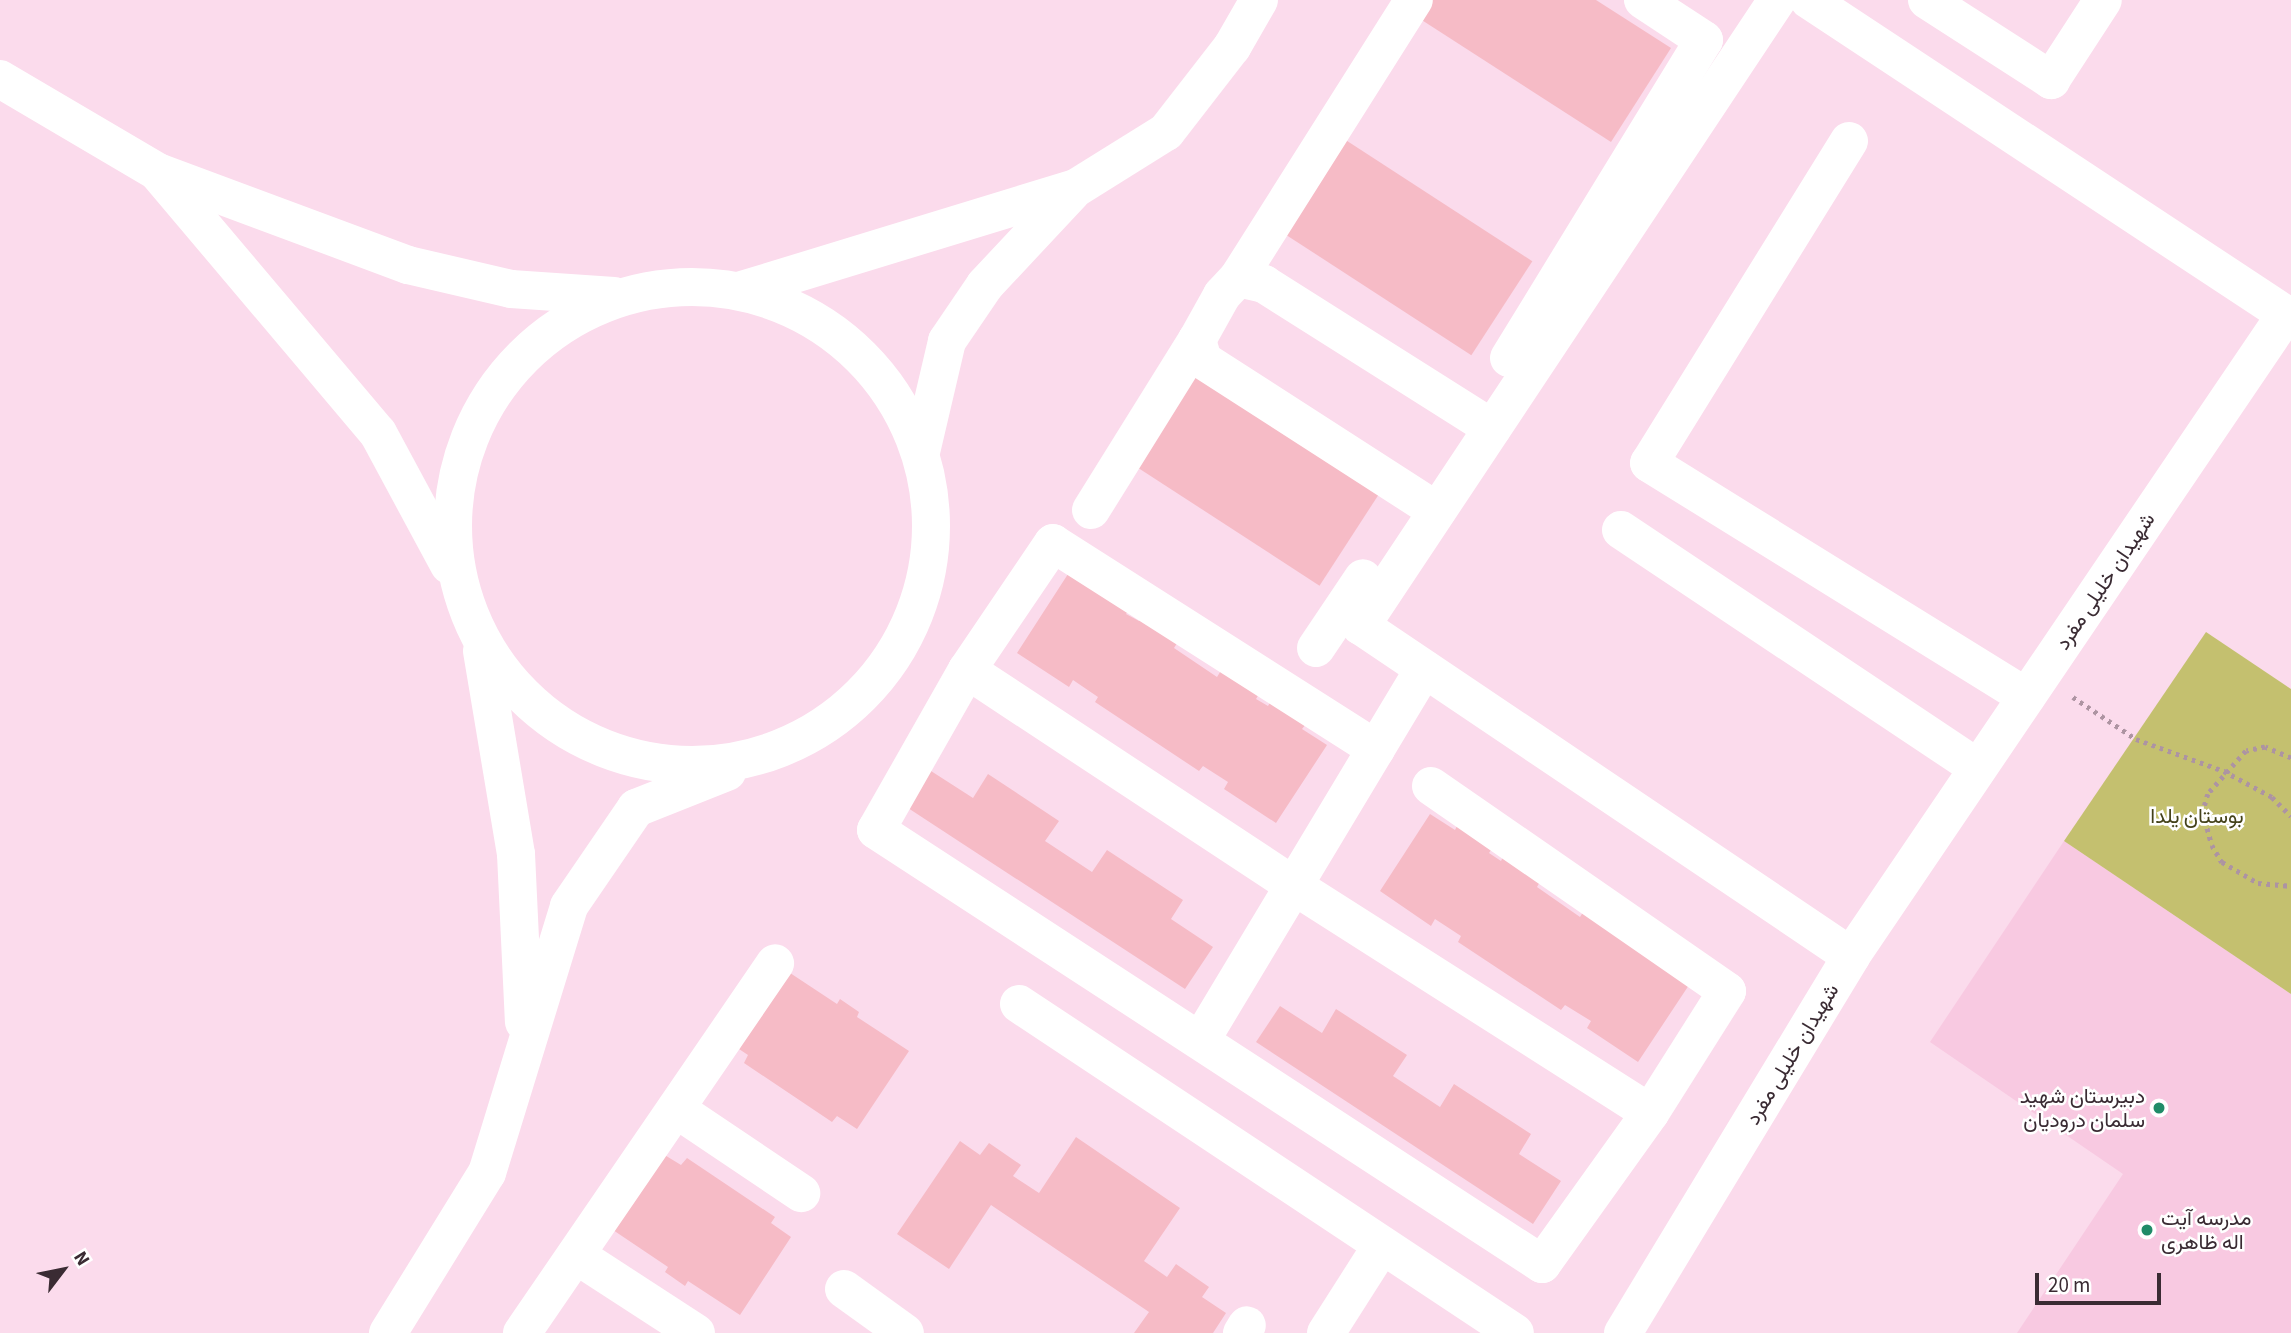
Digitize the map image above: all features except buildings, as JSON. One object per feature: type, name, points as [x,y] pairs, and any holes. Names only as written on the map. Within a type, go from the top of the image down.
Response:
[{"type":"street","points":[[742,290],[1076,188],[1166,132],[1232,47],[1259,0]]},
{"type":"street","points":[[1091,510],[1222,295],[1238,278],[1414,0]]},
{"type":"street","points":[[1483,422],[1704,40],[1643,0]]},
{"type":"street","points":[[1316,648],[1427,504],[1777,0]]},
{"type":"street","name":"شهیدان خلیلی مفرد","points":[[1623,1333],[1851,956],[2288,316],[1809,0]]},
{"type":"street","points":[[1927,0],[2051,80],[2103,0]]},
{"type":"street","points":[[0,79],[158,172],[408,265],[510,289],[618,297],[679,286],[742,290],[801,312],[853,347],[894,396],[921,452],[933,526],[922,600],[888,668],[836,721],[769,755],[636,808],[569,906],[487,1173],[388,1333]]},
{"type":"street","points":[[1849,141],[1649,463],[2034,687]]},
{"type":"street","points":[[158,172],[378,433],[458,581],[480,638],[516,854],[526,1048]]},
{"type":"street","points":[[921,452],[947,341],[985,285],[1076,188]]},
{"type":"street","points":[[1238,278],[1264,284],[1483,422]]},
{"type":"street","points":[[458,581],[452,522],[460,463],[482,408],[518,360],[564,322],[618,297]]},
{"type":"street","points":[[1197,340],[1203,360],[1427,504]]},
{"type":"street","points":[[1427,504],[1361,626],[1851,956]]},
{"type":"street","points":[[1621,530],[1978,768]]},
{"type":"street","points":[[1376,749],[1053,543],[967,670],[876,830],[1542,1264],[1650,1113],[1727,991],[1431,786]]},
{"type":"street","points":[[480,638],[519,694],[573,735],[635,760],[703,767],[769,755]]},
{"type":"street","points":[[1201,1040],[1424,669]]},
{"type":"street","points":[[967,670],[1294,887],[1650,1113]]},
{"type":"street","points":[[522,1333],[775,963]]},
{"type":"street","points":[[1019,1004],[1515,1333]]},
{"type":"street","points":[[676,1109],[801,1193]]},
{"type":"street","points":[[1326,1333],[1382,1245]]},
{"type":"street","points":[[576,1255],[696,1333]]},
{"type":"street","points":[[844,1289],[905,1333]]},
{"type":"path","points":[[2034,687],[2136,739],[2224,772],[2272,797],[2291,816]]},
{"type":"path","points":[[2291,758],[2265,747],[2246,751],[2224,772],[2208,794],[2203,812],[2212,845],[2222,862],[2258,883],[2291,886]]},
{"type":"shaded area","name":"دبیرستان شهید سلمان درودیان","points":[[2064,841],[2291,994],[2291,1333],[2017,1333],[2123,1174],[1930,1042]]},
{"type":"green space","name":"بوستان یلدا","points":[[2206,632],[2291,689],[2291,994],[2064,841]]},
{"type":"place","name":"دبیرستان شهید سلمان درودیان","points":[[2159,1108]]},
{"type":"place","name":"مدرسه آیت اله ظاهری","points":[[2147,1230]]}]
